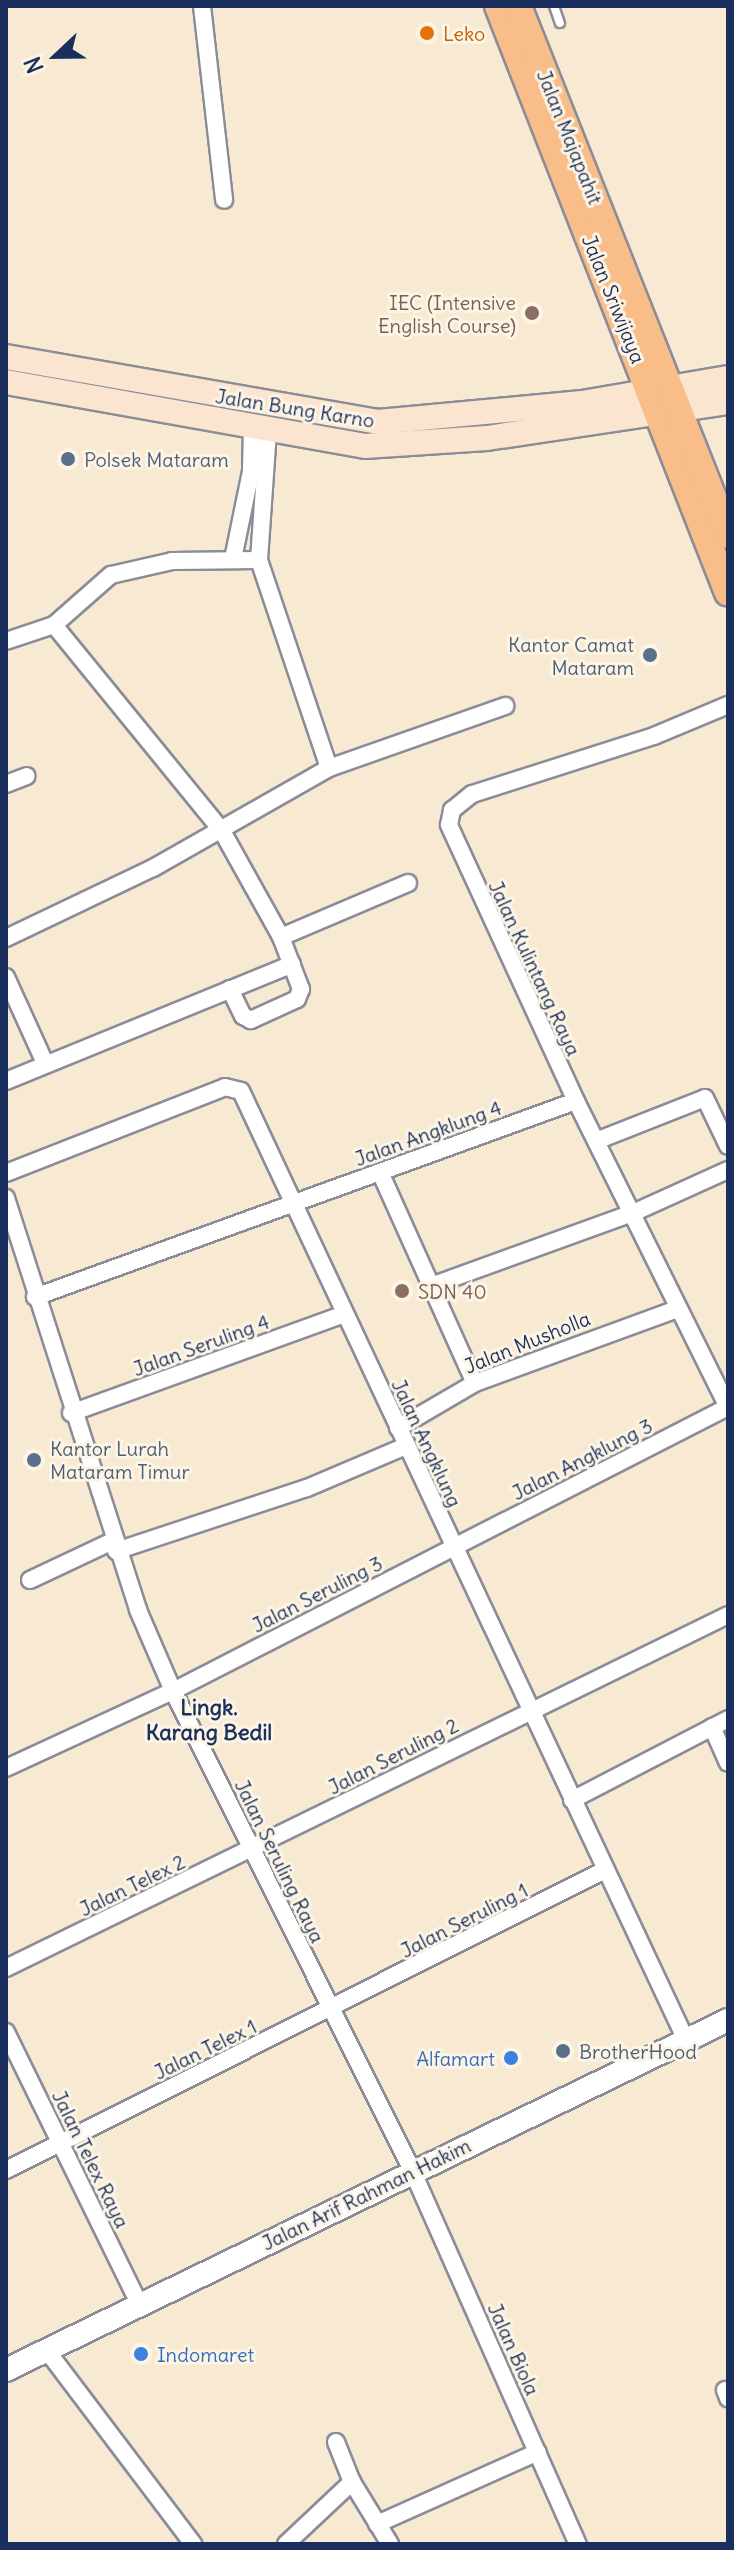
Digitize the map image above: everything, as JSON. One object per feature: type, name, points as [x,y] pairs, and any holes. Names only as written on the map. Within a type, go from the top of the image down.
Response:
[{"type":"main road","name":"Jalan Sriwijaya","points":[[498,6],[667,403],[728,593]]},
{"type":"main road","name":"Jalan Majapahit","points":[[518,6],[667,403],[728,535]]},
{"type":"main road","name":"Jalan Bung Karno","points":[[6,357],[347,420],[412,421],[667,403],[728,378]]},
{"type":"main road","points":[[35,362],[18,384],[344,445],[402,447],[667,403],[728,402]]},
{"type":"main road","points":[[344,445],[347,420]]},
{"type":"street","points":[[202,6],[224,200]]},
{"type":"street","points":[[260,429],[266,466],[259,560],[329,768]]},
{"type":"street","points":[[233,559],[260,429]]},
{"type":"street","points":[[6,641],[54,625],[111,575],[172,561],[259,560]]},
{"type":"street","points":[[54,625],[222,831],[281,937],[300,995],[257,1018],[243,1016],[230,989]]},
{"type":"street","name":"Jalan Kulintang Raya","points":[[728,705],[654,736],[472,794],[452,810],[449,825],[456,847],[576,1101],[728,1407]]},
{"type":"street","points":[[6,938],[222,831],[329,768],[505,706]]},
{"type":"street","points":[[6,784],[27,776]]},
{"type":"street","points":[[281,937],[408,883]]},
{"type":"street","points":[[6,1081],[292,964]]},
{"type":"street","points":[[6,977],[45,1063]]},
{"type":"street","name":"Jalan Angklung","points":[[6,1173],[231,1087],[243,1095],[528,1711],[686,2040]]},
{"type":"street","points":[[596,1141],[705,1098],[728,1146]]},
{"type":"street","name":"Jalan Angklung 4","points":[[35,1297],[576,1101]]},
{"type":"street","points":[[431,1286],[633,1213],[728,1170]]},
{"type":"street","points":[[380,1172],[475,1383]]},
{"type":"street","name":"Jalan Seruling Raya","points":[[6,1198],[114,1546],[173,1691],[336,2007],[412,2170]]},
{"type":"street","name":"Jalan Musholla","points":[[398,1428],[475,1383],[677,1309]]},
{"type":"street","name":"Jalan Seruling 4","points":[[71,1413],[345,1314]]},
{"type":"street","name":"Jalan Angklung 3","points":[[454,1547],[728,1407]]},
{"type":"street","points":[[30,1580],[114,1546],[307,1488],[406,1446]]},
{"type":"street","name":"Jalan Seruling 3","points":[[6,1768],[173,1691],[454,1547]]},
{"type":"street","name":"Jalan Seruling 2","points":[[275,1837],[728,1615]]},
{"type":"street","points":[[572,1800],[728,1719]]},
{"type":"street","points":[[712,1727],[728,1763]]},
{"type":"street","name":"Jalan Telex 2","points":[[6,1968],[275,1837]]},
{"type":"street","name":"Jalan Seruling 1","points":[[336,2007],[605,1870]]},
{"type":"street","name":"Jalan Telex 1","points":[[6,2170],[336,2007]]},
{"type":"street","name":"Jalan Arif Rahman Hakim","points":[[6,2370],[48,2352],[412,2170],[728,2020]]},
{"type":"street","name":"Jalan Telex Raya","points":[[6,2032],[139,2304]]},
{"type":"street","name":"Jalan Biola","points":[[412,2170],[578,2544]]},
{"type":"street","points":[[48,2352],[193,2544]]},
{"type":"street","points":[[336,2442],[352,2482],[390,2544]]},
{"type":"street","points":[[377,2524],[538,2452]]},
{"type":"street","points":[[286,2544],[352,2482]]},
{"type":"lane","points":[[554,6],[560,23]]},
{"type":"place","name":"Leko","points":[[427,33]]},
{"type":"place","name":"IEC (Intensive English Course)","points":[[532,313]]},
{"type":"place","name":"Polsek Mataram","points":[[68,459]]},
{"type":"place","name":"Kantor Camat Mataram","points":[[650,655]]},
{"type":"place","name":"SDN 40","points":[[402,1291]]},
{"type":"place","name":"Kantor Lurah Mataram Timur","points":[[34,1460]]},
{"type":"place","name":"BrotherHood","points":[[563,2051]]},
{"type":"place","name":"Alfamart","points":[[511,2058]]},
{"type":"place","name":"Indomaret","points":[[141,2354]]},
{"type":"district","name":"Lingk. Karang Bedil","points":[[209,1720]]}]
